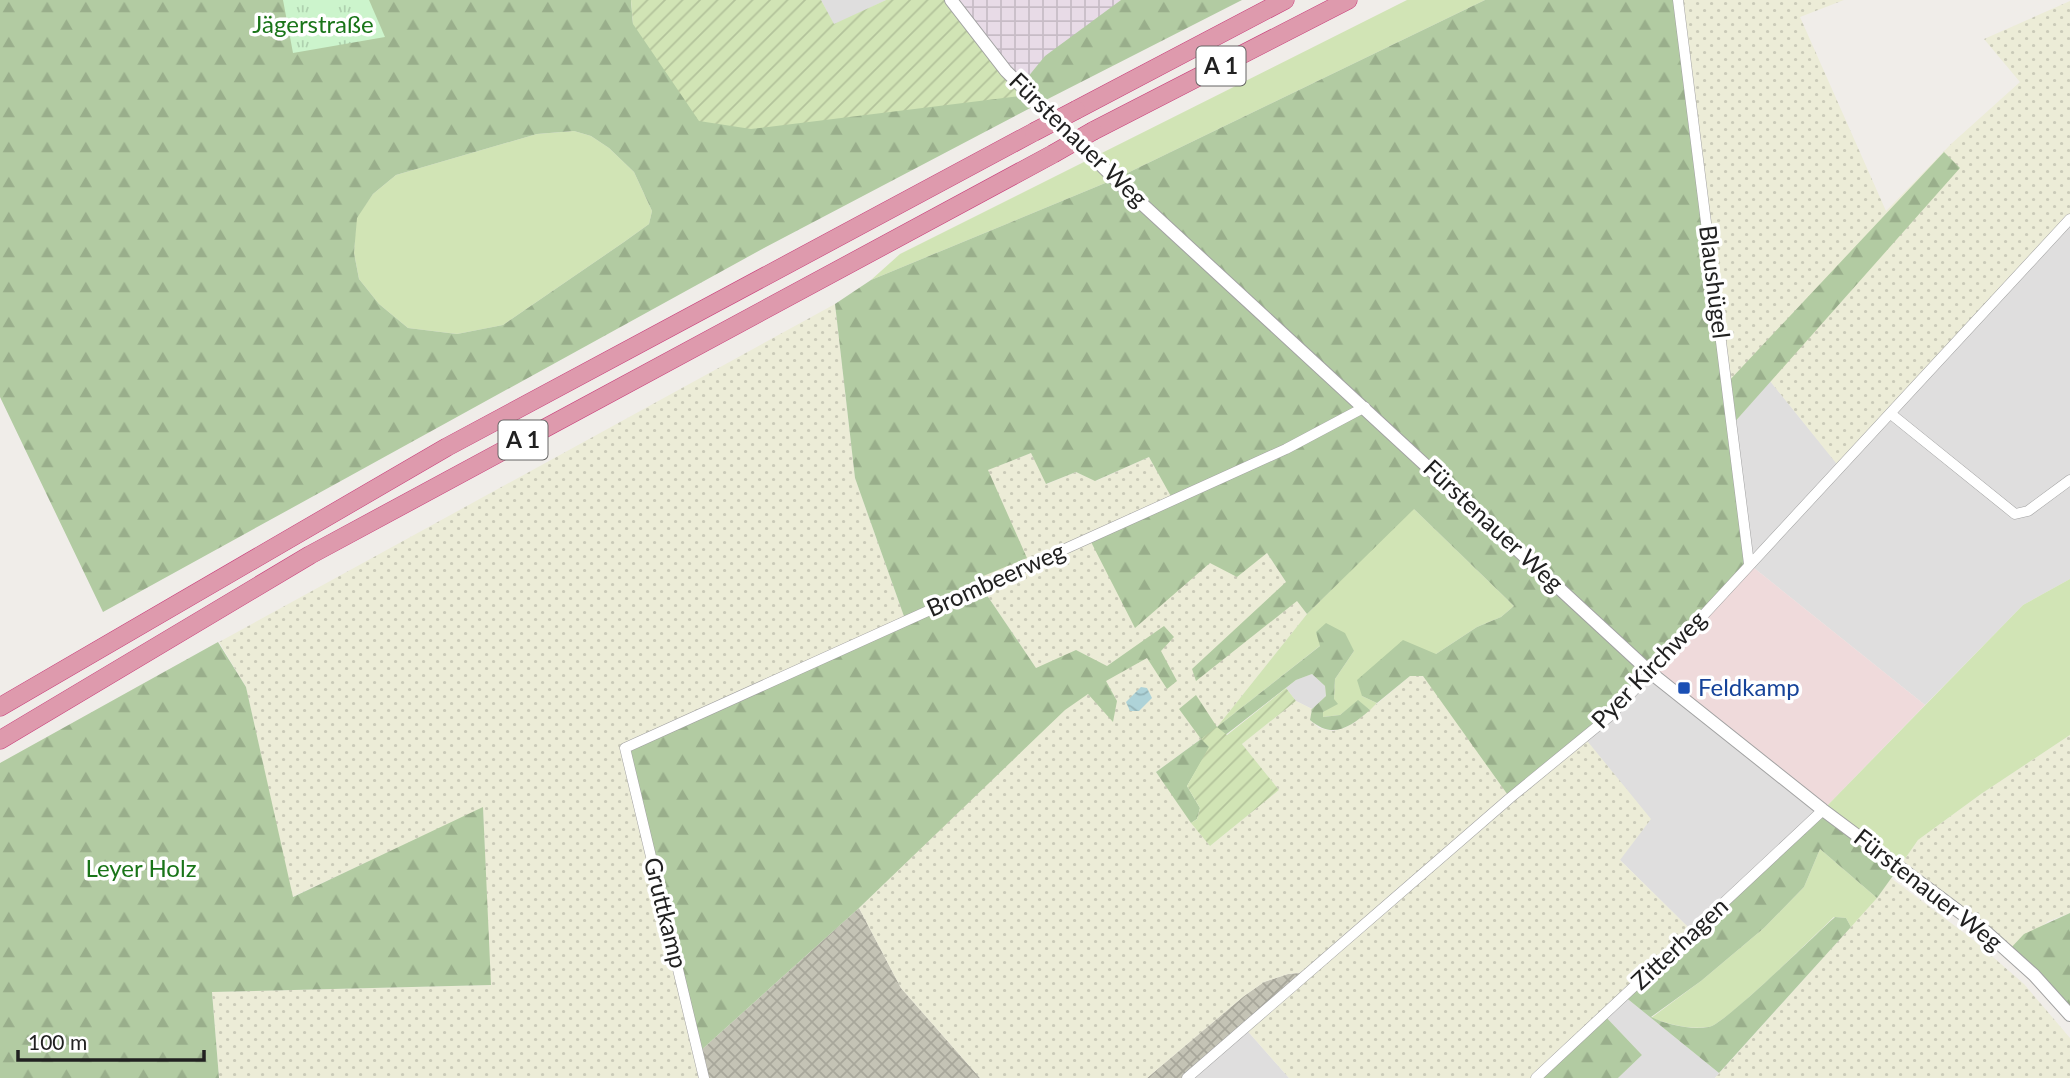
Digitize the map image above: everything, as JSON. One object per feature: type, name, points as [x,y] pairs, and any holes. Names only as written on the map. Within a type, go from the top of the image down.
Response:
[{"type":"highway","name":"A 1","points":[[0,707],[447,447],[1285,0]]},
{"type":"highway","name":"A 1","points":[[0,740],[310,555],[1093,131],[1348,0]]},
{"type":"street","name":"Fürstenauer Weg","points":[[951,0],[1006,71],[1115,179],[1651,673],[1823,810],[1986,931],[2035,975],[2070,1015]]},
{"type":"street","name":"Blaushügel","points":[[1678,0],[1749,564]]},
{"type":"street","name":"Pyer Kirchweg","points":[[1187,1078],[1510,797],[1610,716],[2070,219]]},
{"type":"street","name":"Brombeerweg","points":[[625,748],[1273,455],[1365,407]]},
{"type":"street","points":[[1891,414],[2015,514],[2028,510],[2070,481]]},
{"type":"street","name":"Gruttkamp","points":[[625,748],[704,1078]]},
{"type":"street","name":"Zitterhagen","points":[[1536,1078],[1823,810]]},
{"type":"shaded area","points":[[821,0],[886,0],[834,25]]},
{"type":"shaded area","points":[[951,0],[1121,0],[1029,95]]},
{"type":"shaded area","points":[[2070,219],[2070,579],[2023,605],[1925,705],[1749,564],[1732,425],[1770,381],[1840,467]]},
{"type":"shaded area","points":[[1749,564],[1925,705],[1823,810],[1651,673]]},
{"type":"shaded area","points":[[1651,673],[1823,810],[1693,932],[1620,860],[1584,737]]},
{"type":"shaded area","points":[[1312,674],[1325,686],[1326,696],[1312,709],[1296,701],[1286,688],[1296,680]]},
{"type":"shaded area","points":[[859,908],[901,988],[980,1078],[704,1078],[698,1053]]},
{"type":"shaded area","points":[[1309,972],[1187,1078],[1147,1078],[1264,982],[1288,974]]},
{"type":"shaded area","points":[[1624,996],[1719,1073],[1715,1078],[1618,1078],[1642,1055],[1604,1015]]},
{"type":"shaded area","points":[[1244,1027],[1289,1078],[1187,1078]]},
{"type":"green space","points":[[0,0],[631,0],[633,24],[1029,95],[1027,78],[1045,56],[1121,0],[1242,0],[764,248],[103,612],[0,397]],"holes":[[[574,131],[591,136],[609,148],[634,172],[652,211],[649,224],[503,325],[457,334],[408,328],[379,304],[359,279],[354,253],[357,218],[373,194],[396,175],[537,134]]]},
{"type":"green space","name":"Jägerstraße","points":[[283,0],[369,0],[385,37],[293,53]]},
{"type":"green space","points":[[631,0],[821,0],[834,24],[886,0],[951,0],[1029,95],[751,129],[699,121],[633,24]]},
{"type":"green space","points":[[1407,0],[1485,0],[1115,179],[871,280],[900,254]]},
{"type":"green space","points":[[1485,0],[1678,0],[1727,383],[1944,152],[1960,168],[1732,425],[1749,564],[1644,681],[1510,798],[1423,676],[1410,676],[1377,703],[1362,696],[1357,680],[1403,640],[1436,654],[1477,627],[1501,617],[1514,606],[1414,509],[1307,614],[1297,601],[1196,681],[1192,669],[1286,582],[1267,553],[1237,577],[1210,563],[1135,628],[1089,538],[1173,500],[1149,457],[1095,481],[1076,472],[1046,484],[1031,453],[988,470],[1027,558],[976,579],[1036,668],[1076,650],[1107,666],[1164,626],[1174,637],[1161,651],[1177,681],[1167,689],[1147,658],[1106,681],[1117,701],[1113,722],[1088,694],[1065,710],[859,908],[698,1053],[628,750],[906,622],[855,478],[835,304],[871,280],[1115,179]]},
{"type":"green space","points":[[1678,0],[1844,0],[1800,17],[1886,211],[1951,144],[2020,82],[1984,39],[2070,1],[2070,218],[1840,468],[1770,381],[1732,425]]},
{"type":"green space","points":[[574,131],[591,136],[609,148],[634,172],[652,211],[649,224],[624,242],[503,325],[457,334],[408,328],[379,304],[359,279],[354,253],[356,218],[373,194],[396,175],[537,134]]},
{"type":"green space","points":[[835,304],[855,478],[906,622],[625,748],[704,1078],[219,1078],[212,992],[490,985],[483,808],[292,897],[246,687],[219,642]]},
{"type":"green space","points":[[1031,453],[1047,484],[1076,472],[1096,481],[1149,457],[1210,563],[1267,553],[1307,614],[1217,727],[1156,772],[1210,846],[1279,790],[1242,744],[1296,701],[1312,709],[1310,720],[1319,728],[1333,731],[1354,723],[1410,676],[1423,676],[1510,797],[1584,737],[1651,819],[1620,860],[1693,932],[1536,1078],[1289,1078],[1244,1027],[1307,972],[1288,974],[1264,982],[1147,1078],[980,1078],[901,988],[859,908],[1064,710],[976,579],[987,470]]},
{"type":"green space","points":[[1413,508],[1514,606],[1501,617],[1477,627],[1362,696],[1377,703],[1370,710],[1358,701],[1340,715],[1323,717],[1323,712],[1334,699],[1335,679],[1354,651],[1321,645],[1217,727],[1307,614]]},
{"type":"green space","points":[[2070,579],[2070,735],[1918,840],[1900,866],[1823,810],[2023,605]]},
{"type":"green space","points":[[1326,623],[1345,633],[1354,651],[1335,679],[1334,699],[1338,704],[1323,712],[1323,717],[1340,715],[1358,700],[1370,710],[1341,729],[1318,726],[1310,720],[1312,709],[1326,696],[1325,686],[1312,674],[1296,680],[1210,747],[1187,786],[1200,808],[1197,819],[1191,823],[1156,772],[1201,739],[1179,709],[1196,695],[1217,727],[1320,646],[1316,632]]},
{"type":"green space","name":"Leyer Holz","points":[[218,642],[246,687],[293,897],[483,807],[491,985],[212,992],[219,1078],[0,1078],[0,763]]},
{"type":"green space","points":[[1286,688],[1296,701],[1242,744],[1279,790],[1210,846],[1191,823],[1197,819],[1200,808],[1187,786],[1209,747],[1201,739],[1217,727],[1227,735]]},
{"type":"green space","points":[[2070,735],[2070,913],[2049,921],[2008,951],[1900,866],[1918,840]]},
{"type":"green space","points":[[1823,810],[1900,866],[1877,898],[1820,849],[1804,887],[1764,928],[1701,981],[1651,1017],[1679,1026],[1709,1027],[1733,1011],[1835,917],[1846,918],[1851,927],[1719,1073],[1624,996],[1604,1015],[1642,1055],[1618,1078],[1536,1078]]},
{"type":"green space","points":[[1820,849],[1877,898],[1851,927],[1846,918],[1834,917],[1733,1011],[1709,1027],[1687,1027],[1651,1018],[1701,981],[1764,928],[1804,887]]},
{"type":"green space","points":[[1891,878],[1971,938],[2024,984],[2070,1038],[2070,1078],[1715,1078],[1877,898]]},
{"type":"green space","points":[[2070,913],[2070,1015],[2008,951],[2024,934]]},
{"type":"water","points":[[1141,687],[1147,688],[1152,698],[1139,711],[1130,711],[1126,702]]},
{"type":"place","name":"Feldkamp","points":[[1684,688]]}]
